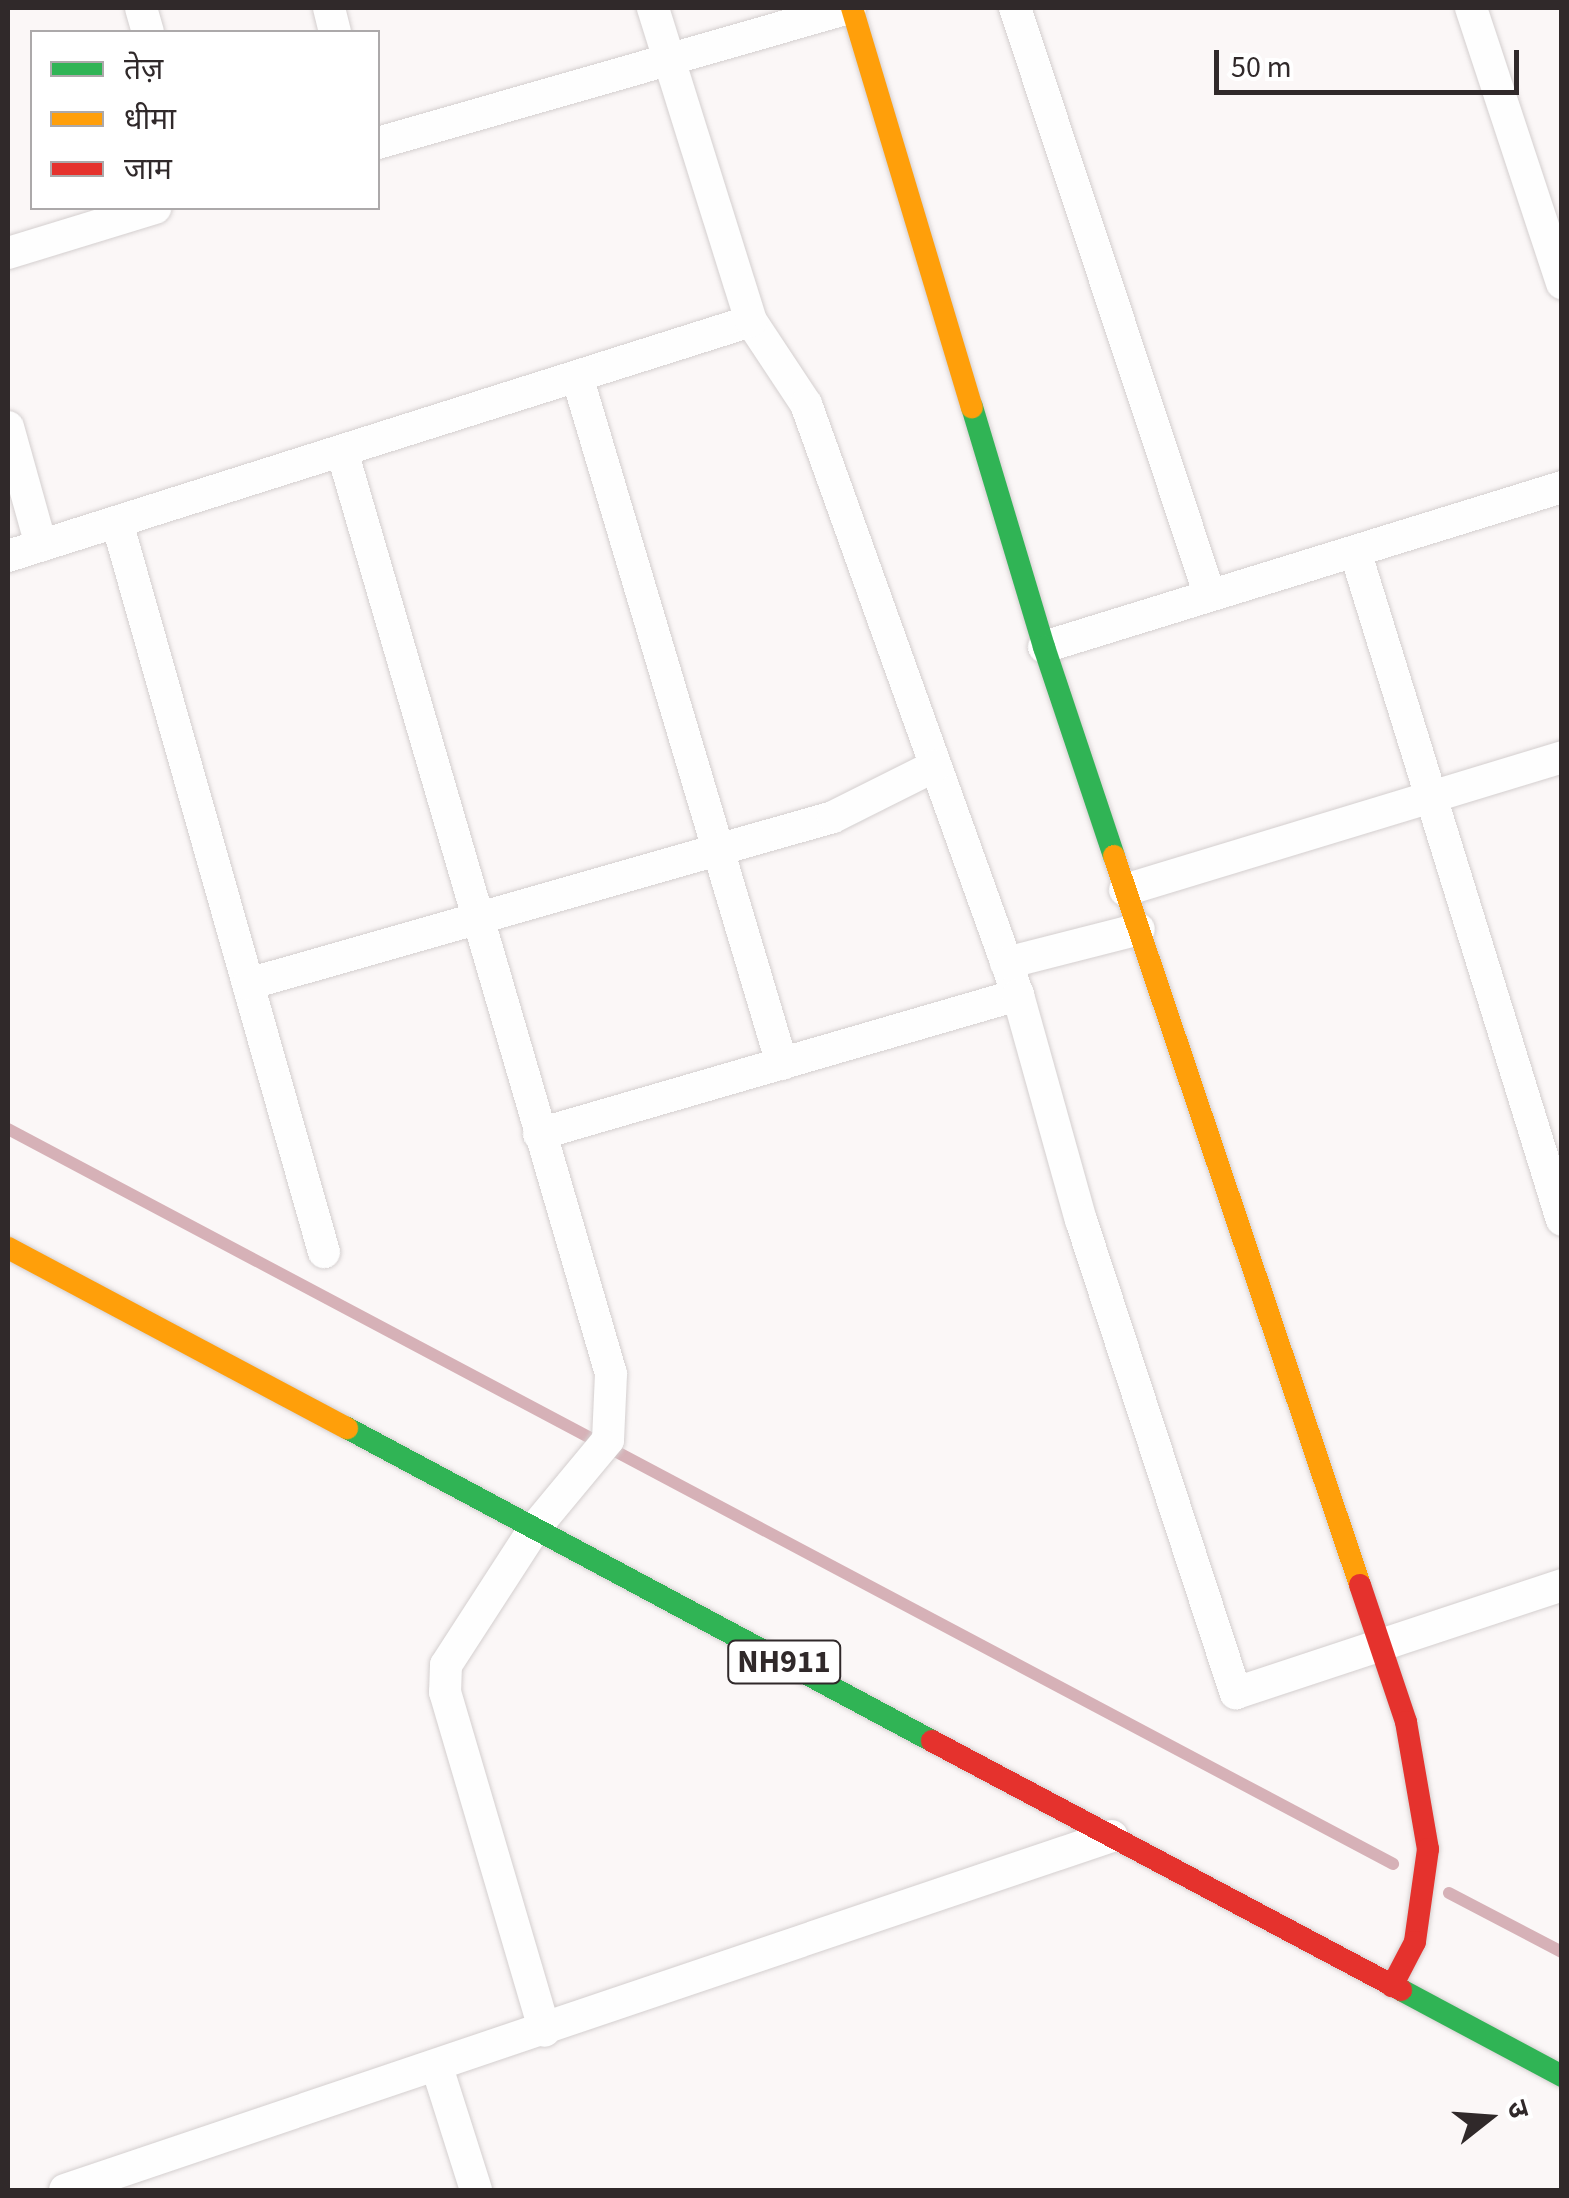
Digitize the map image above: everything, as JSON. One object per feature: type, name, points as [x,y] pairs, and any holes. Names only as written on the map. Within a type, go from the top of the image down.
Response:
[{"type":"main road","points":[[851,8],[1044,647],[1406,1722],[1428,1849],[1415,1942],[1392,1986]]},
{"type":"main road","name":"NH911","points":[[8,1248],[1562,2076]]},
{"type":"street","points":[[654,8],[751,322],[806,404],[1018,995],[1081,1220],[1236,1693],[1378,1642],[1562,1584]]},
{"type":"street","points":[[380,141],[851,8]]},
{"type":"street","points":[[1015,8],[1210,596]]},
{"type":"street","points":[[1472,8],[1562,283]]},
{"type":"street","points":[[8,253],[148,210]]},
{"type":"street","points":[[8,556],[751,322]]},
{"type":"street","points":[[577,376],[782,1064]]},
{"type":"street","points":[[8,427],[41,546]]},
{"type":"street","points":[[342,451],[611,1374],[608,1440],[534,1529],[446,1664],[445,1692],[545,2031]]},
{"type":"street","points":[[1044,647],[1562,487]]},
{"type":"street","points":[[117,522],[324,1252]]},
{"type":"street","points":[[1355,551],[1434,796],[1562,1220]]},
{"type":"street","points":[[1126,890],[1562,758]]},
{"type":"street","points":[[248,984],[833,817],[935,766]]},
{"type":"street","points":[[1006,963],[1139,930]]},
{"type":"street","points":[[538,1134],[1018,995]]},
{"type":"street","points":[[65,2190],[545,2031],[1112,1836]]},
{"type":"street","points":[[438,2067],[476,2190]]},
{"type":"waterway","points":[[8,1129],[1393,1864]]},
{"type":"waterway","points":[[1449,1893],[1562,1952]]},
{"type":"traffic: fast","points":[[972,407],[1044,647],[1114,856]]},
{"type":"traffic: fast","points":[[347,1428],[932,1741]]},
{"type":"traffic: fast","points":[[1401,1990],[1562,2076]]},
{"type":"traffic: slow","points":[[852,8],[972,407]]},
{"type":"traffic: slow","points":[[1114,856],[1360,1585]]},
{"type":"traffic: slow","points":[[8,1248],[347,1428]]},
{"type":"traffic: jam","points":[[1360,1585],[1406,1722],[1428,1849],[1415,1942],[1392,1986]]},
{"type":"traffic: jam","points":[[932,1741],[1401,1990]]}]
